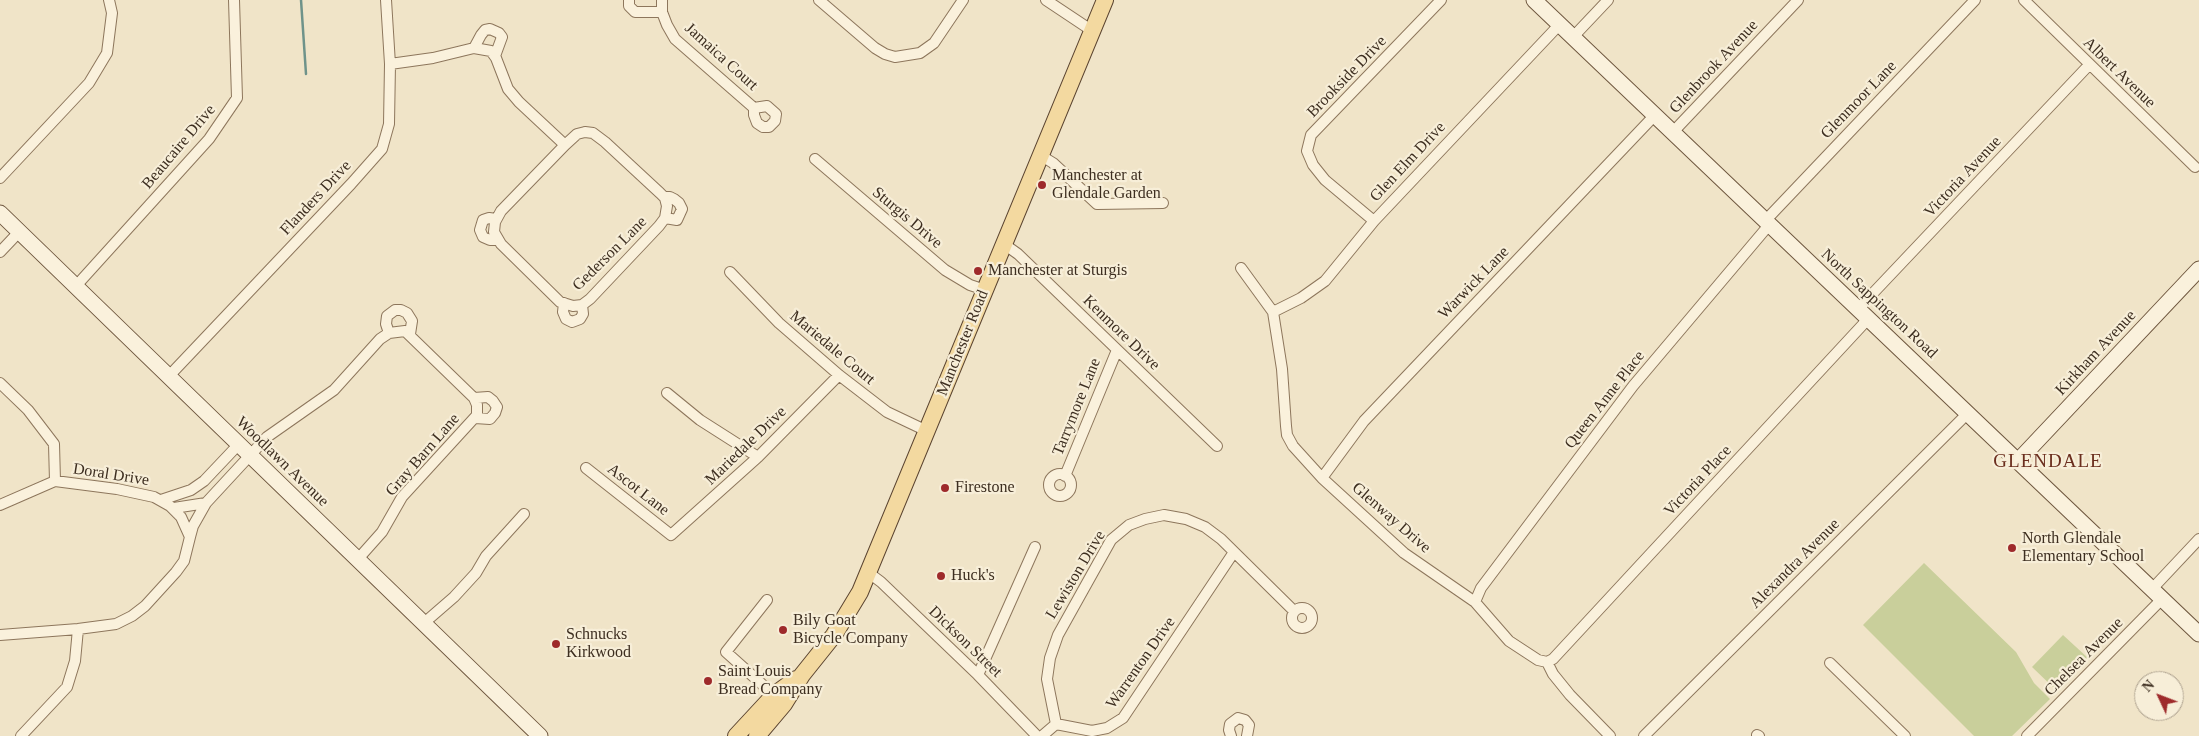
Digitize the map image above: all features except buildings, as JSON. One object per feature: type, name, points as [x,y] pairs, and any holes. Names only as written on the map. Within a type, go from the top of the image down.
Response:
[{"type":"main road","name":"Manchester Road","points":[[757,736],[784,704],[802,675],[843,622],[868,573],[1105,0]]},
{"type":"main road","name":"Manchester Road","points":[[736,736],[774,695],[802,675]]},
{"type":"street","points":[[0,178],[89,83],[107,52],[112,13],[109,0]]},
{"type":"street","name":"Beaucaire Drive","points":[[76,286],[209,139],[237,98],[234,0]]},
{"type":"street","name":"Flanders Drive","points":[[168,376],[382,149],[389,124],[390,64],[386,0]]},
{"type":"street","points":[[629,0],[629,6],[635,12],[662,12]]},
{"type":"street","name":"Jamaica Court","points":[[662,0],[662,12],[675,39],[754,108]]},
{"type":"street","points":[[819,0],[875,48],[895,57],[920,53],[934,43],[963,0]]},
{"type":"street","points":[[1046,0],[1091,30]]},
{"type":"street","name":"Brookside Drive","points":[[1374,220],[1326,180],[1314,165],[1307,150],[1311,135],[1441,0]]},
{"type":"street","name":"North Sappington Road","points":[[1534,0],[2199,634]]},
{"type":"street","points":[[1573,37],[1608,0]]},
{"type":"street","name":"Glenbrook Avenue","points":[[1673,132],[1798,0]]},
{"type":"street","name":"Glenmoor Lane","points":[[1767,223],[1975,0]]},
{"type":"street","name":"Albert Avenue","points":[[2024,0],[2195,167]]},
{"type":"street","name":"Glen Elm Drive","points":[[1273,312],[1301,298],[1325,281],[1374,220],[1560,24]]},
{"type":"street","points":[[474,48],[485,30],[490,29],[499,33],[502,37],[495,56]]},
{"type":"street","points":[[390,64],[433,58],[474,48],[491,51],[495,56],[508,89],[519,102],[565,145]]},
{"type":"street","name":"Victoria Avenue","points":[[1863,314],[2089,65]]},
{"type":"street","name":"Warwick Lane","points":[[1322,478],[1364,421],[1655,115]]},
{"type":"street","points":[[496,219],[489,218],[483,220],[480,224],[483,236],[490,240],[498,240],[494,232],[496,219],[576,134],[593,133],[600,136],[665,202]]},
{"type":"street","points":[[1040,155],[1057,166],[1097,204],[1162,203]]},
{"type":"street","name":"Sturgis Drive","points":[[815,159],[945,270],[970,285],[985,290]]},
{"type":"street","name":"Gederson Lane","points":[[498,240],[556,297],[573,305],[590,299],[665,218],[665,202],[670,197],[679,202],[682,210],[676,220],[665,218]]},
{"type":"street","name":"Woodlawn Avenue","points":[[0,213],[540,736]]},
{"type":"street","name":"Queen Anne Place","points":[[1475,602],[1481,588],[1633,386],[1767,223]]},
{"type":"street","points":[[0,252],[19,232]]},
{"type":"street","name":"Kenmore Drive","points":[[1004,244],[1018,254],[1217,446]]},
{"type":"street","name":"Glenway Drive","points":[[1241,268],[1273,312],[1282,369],[1287,435],[1293,446],[1322,478],[1404,553],[1475,602],[1509,640],[1538,660],[1547,662]]},
{"type":"street","name":"Kirkham Avenue","points":[[2018,461],[2199,269]]},
{"type":"street","name":"Mariedale Court","points":[[730,272],[779,323],[839,375],[887,412],[927,431]]},
{"type":"street","points":[[389,333],[386,324],[387,316],[395,310],[401,310],[407,313],[412,321],[410,334]]},
{"type":"street","name":"Victoria Place","points":[[1547,662],[1553,659],[1863,314]]},
{"type":"street","points":[[0,635],[116,624],[132,616],[145,606],[184,561],[193,526],[206,503],[267,437],[334,390],[380,339],[389,333],[401,330],[410,334],[474,398]]},
{"type":"street","name":"Tarrymore Lane","points":[[1065,476],[1117,350]]},
{"type":"street","name":"Mariedale Drive","points":[[671,535],[758,458],[839,375]]},
{"type":"street","points":[[0,383],[28,410],[54,444],[55,482]]},
{"type":"street","points":[[667,393],[700,420],[758,458]]},
{"type":"street","name":"Gray Barn Lane","points":[[358,559],[382,532],[402,497],[475,418],[477,415],[477,405],[474,398],[488,397],[493,401],[496,413],[490,419],[475,418]]},
{"type":"street","name":"Alexandra Avenue","points":[[1644,736],[1968,414]]},
{"type":"street","points":[[161,500],[191,490],[204,481],[239,444]]},
{"type":"street","name":"Ascot Lane","points":[[586,468],[671,535]]},
{"type":"street","name":"Doral Drive","points":[[0,505],[55,482],[117,489],[161,500]]},
{"type":"street","points":[[161,500],[174,508],[181,516],[190,537]]},
{"type":"street","points":[[174,508],[206,503]]},
{"type":"street","points":[[424,623],[454,597],[476,573],[486,556],[524,514]]},
{"type":"street","name":"Lewiston Drive","points":[[1056,724],[1047,679],[1050,658],[1058,635],[1111,540],[1129,525],[1164,515],[1186,519],[1205,527],[1234,552],[1294,611]]},
{"type":"street","name":"Chelsea Avenue","points":[[2027,736],[2157,594],[2199,539]]},
{"type":"street","points":[[978,675],[1035,547]]},
{"type":"street","name":"Warrenton Drive","points":[[1056,724],[1092,731],[1107,728],[1123,718],[1234,552]]},
{"type":"street","name":"Dickson Street","points":[[868,573],[881,582],[978,675],[1038,736]]},
{"type":"street","points":[[767,600],[726,652],[774,695]]},
{"type":"street","points":[[21,736],[67,687],[75,661],[78,629]]},
{"type":"street","points":[[1547,662],[1553,674],[1570,695],[1610,736]]},
{"type":"street","points":[[1830,663],[1905,736]]},
{"type":"street","points":[[1231,736],[1228,730],[1230,724],[1238,718],[1245,720],[1249,726],[1247,736]]},
{"type":"street","points":[[1042,736],[1056,724]]},
{"type":"green space","points":[[1924,563],[2016,652],[2034,683],[2050,699],[2012,736],[1974,736],[1863,625]]},
{"type":"green space","points":[[2063,635],[2088,658],[2057,691],[2032,667]]},
{"type":"waterway","points":[[301,0],[306,74]]},
{"type":"place","name":"Manchester at Glendale Garden","points":[[1042,185]]},
{"type":"place","name":"Manchester at Sturgis","points":[[978,271]]},
{"type":"place","name":"Firestone","points":[[945,488]]},
{"type":"place","name":"North Glendale Elementary School","points":[[2012,548]]},
{"type":"place","name":"Huck's","points":[[941,576]]},
{"type":"place","name":"Bily Goat Bicycle Company","points":[[783,630]]},
{"type":"place","name":"Schnucks Kirkwood","points":[[556,644]]},
{"type":"place","name":"Saint Louis Bread Company","points":[[708,681]]},
{"type":"district","name":"GLENDALE","points":[[2048,462]]}]
